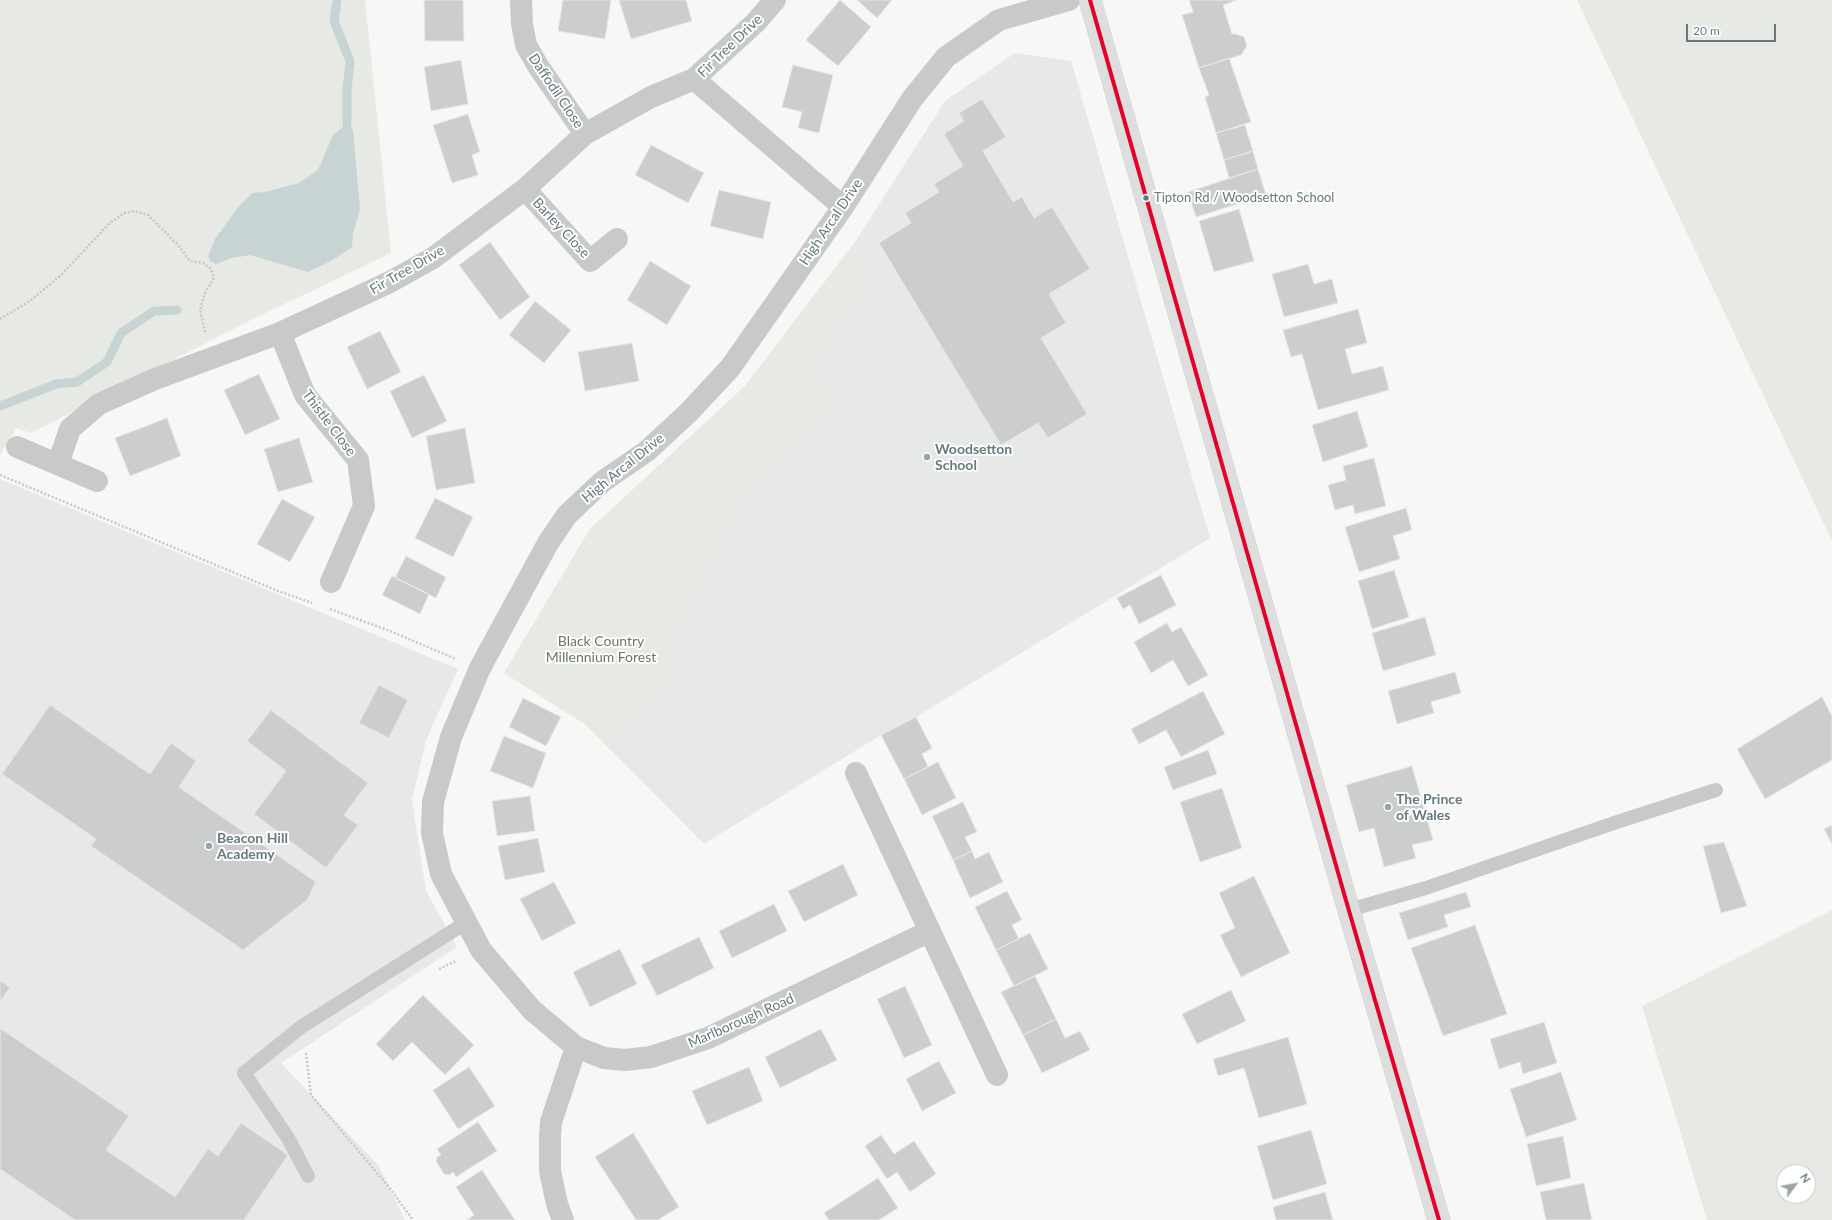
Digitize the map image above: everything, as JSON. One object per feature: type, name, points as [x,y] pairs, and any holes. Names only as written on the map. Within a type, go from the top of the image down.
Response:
[{"type":"main road","points":[[1090,0],[1349,910],[1439,1220]]},
{"type":"street","name":"Daffodil Close","points":[[521,0],[522,24],[526,45],[538,66],[585,134]]},
{"type":"street","name":"Fir Tree Drive","points":[[58,464],[70,429],[99,404],[155,379],[280,333],[390,282],[434,258],[525,189],[585,134],[651,97],[694,79],[756,22],[775,0]]},
{"type":"street","name":"High Arcal Drive","points":[[576,1047],[532,1010],[481,950],[441,874],[432,832],[433,802],[452,736],[480,668],[548,543],[567,515],[602,482],[652,446],[689,412],[730,368],[843,207],[912,99],[946,57],[999,20],[1069,0]]},
{"type":"street","points":[[694,79],[843,207]]},
{"type":"street","name":"Barley Close","points":[[525,189],[590,261],[617,239]]},
{"type":"street","name":"Thistle Close","points":[[280,333],[305,395],[358,460],[364,506],[331,582]]},
{"type":"street","points":[[17,447],[97,481]]},
{"type":"street","points":[[856,774],[997,1075]]},
{"type":"street","name":"Marlborough Road","points":[[576,1047],[604,1058],[625,1060],[651,1057],[708,1038],[930,931]]},
{"type":"street","points":[[563,1220],[557,1204],[550,1171],[551,1122],[576,1047]]},
{"type":"lane","points":[[1349,910],[1426,888],[1614,823],[1716,790]]},
{"type":"lane","points":[[308,1176],[288,1138],[244,1073],[301,1026],[467,922]]},
{"type":"path","points":[[0,319],[30,300],[61,275],[109,224],[124,213],[135,211],[148,215],[178,245],[190,261],[203,263],[211,269],[214,278],[205,293],[200,310],[210,358]]},
{"type":"path","points":[[0,475],[278,591],[316,604]]},
{"type":"path","points":[[323,607],[390,631],[480,668]]},
{"type":"path","points":[[433,972],[481,950]]},
{"type":"path","points":[[305,1048],[311,1095],[389,1187],[413,1220]]},
{"type":"shaded area","name":"Woodsetton School","points":[[1015,53],[1071,61],[1210,538],[916,717],[881,735],[704,844],[585,724],[504,673],[590,529],[745,386],[855,242],[945,101]]},
{"type":"shaded area","points":[[347,125],[353,130],[360,210],[353,233],[352,247],[331,261],[308,272],[250,255],[232,258],[216,264],[210,261],[208,256],[215,239],[239,206],[252,193],[265,192],[299,183],[318,170],[333,135]]},
{"type":"shaded area","name":"Beacon Hill Academy","points":[[0,479],[458,669],[426,740],[412,800],[426,891],[457,947],[281,1063],[379,1166],[405,1220],[0,1220]]},
{"type":"green space","points":[[0,0],[365,0],[391,253],[253,319],[31,433],[16,428],[0,455]]},
{"type":"green space","points":[[1577,0],[1832,0],[1832,541]]},
{"type":"green space","name":"Black Country Millennium Forest","points":[[855,242],[874,283],[823,353],[828,418],[750,485],[720,557],[673,632],[673,682],[611,751],[585,724],[504,673],[590,529],[745,386]]},
{"type":"green space","points":[[1832,910],[1832,1220],[1707,1220],[1642,1006]]},
{"type":"building","points":[[424,0],[463,0],[464,41],[425,41]]},
{"type":"building","points":[[563,0],[611,0],[605,39],[558,31]]},
{"type":"building","points":[[619,0],[686,0],[692,21],[631,39]]},
{"type":"building","points":[[840,0],[871,27],[838,66],[806,40]]},
{"type":"building","points":[[857,0],[892,0],[877,18]]},
{"type":"building","points":[[1189,0],[1237,0],[1223,5],[1232,34],[1244,37],[1247,46],[1241,55],[1199,68],[1182,15],[1193,12]]},
{"type":"building","points":[[1229,58],[1251,122],[1216,133],[1205,97],[1209,95],[1199,68]]},
{"type":"building","points":[[461,60],[468,104],[431,111],[424,67]]},
{"type":"building","points":[[793,65],[833,75],[819,133],[798,128],[802,112],[782,107]]},
{"type":"building","points":[[982,99],[1006,137],[983,151],[1013,202],[1022,197],[1034,218],[1052,207],[1090,269],[1049,294],[1066,323],[1041,338],[1087,414],[1048,438],[1038,423],[1001,445],[879,243],[911,223],[905,213],[939,192],[934,184],[963,166],[944,134],[964,121],[959,113]]},
{"type":"building","points":[[468,114],[480,152],[472,155],[478,175],[452,183],[433,125]]},
{"type":"building","points":[[1245,125],[1253,151],[1224,160],[1216,133]]},
{"type":"building","points":[[651,145],[704,173],[688,203],[635,175]]},
{"type":"building","points":[[1253,151],[1258,169],[1229,178],[1224,160]]},
{"type":"building","points":[[1258,169],[1266,195],[1196,217],[1188,192]]},
{"type":"building","points":[[719,190],[771,202],[763,239],[710,226]]},
{"type":"building","points":[[1239,209],[1254,261],[1214,272],[1199,221]]},
{"type":"building","points":[[490,242],[530,297],[500,320],[459,265]]},
{"type":"building","points":[[650,261],[691,286],[667,325],[627,300]]},
{"type":"building","points":[[1308,264],[1314,284],[1332,279],[1338,303],[1284,317],[1272,274]]},
{"type":"building","points":[[535,301],[571,330],[544,363],[509,335]]},
{"type":"building","points":[[1358,309],[1367,343],[1345,349],[1352,374],[1383,366],[1389,390],[1318,410],[1302,354],[1291,357],[1283,330]]},
{"type":"building","points":[[380,331],[401,372],[367,389],[347,347]]},
{"type":"building","points":[[632,343],[639,381],[585,391],[578,352]]},
{"type":"building","points":[[259,374],[280,419],[245,435],[224,390]]},
{"type":"building","points":[[424,375],[447,421],[412,438],[390,391]]},
{"type":"building","points":[[1357,411],[1368,447],[1323,462],[1312,425]]},
{"type":"building","points":[[167,418],[181,456],[130,476],[115,438]]},
{"type":"building","points":[[465,428],[475,483],[436,490],[426,436]]},
{"type":"building","points":[[299,438],[313,482],[278,492],[264,449]]},
{"type":"building","points":[[1374,458],[1386,506],[1355,514],[1353,505],[1335,510],[1328,485],[1346,480],[1343,466]]},
{"type":"building","points":[[435,498],[473,517],[453,557],[415,538]]},
{"type":"building","points":[[282,499],[315,517],[290,562],[257,544]]},
{"type":"building","points":[[1406,508],[1412,530],[1393,536],[1400,559],[1359,572],[1345,527]]},
{"type":"building","points":[[406,556],[446,577],[436,598],[395,578]]},
{"type":"building","points":[[1394,570],[1409,617],[1372,629],[1358,581]]},
{"type":"building","points":[[1161,575],[1176,605],[1139,624],[1130,605],[1123,609],[1117,598]]},
{"type":"building","points":[[392,576],[429,594],[420,614],[382,595]]},
{"type":"building","points":[[1425,617],[1436,655],[1383,671],[1372,633]]},
{"type":"building","points":[[1167,623],[1172,632],[1181,627],[1208,675],[1188,686],[1173,660],[1151,673],[1134,642]]},
{"type":"building","points":[[1455,672],[1461,693],[1431,702],[1434,713],[1397,724],[1388,691]]},
{"type":"building","points":[[379,685],[408,700],[389,738],[359,723]]},
{"type":"building","points":[[1203,691],[1225,734],[1181,757],[1166,730],[1139,744],[1131,729]]},
{"type":"building","points":[[1822,697],[1832,716],[1832,760],[1765,799],[1737,749]]},
{"type":"building","points":[[523,698],[561,717],[546,746],[509,727]]},
{"type":"building","points":[[50,705],[150,774],[171,743],[196,761],[179,787],[316,882],[307,900],[243,950],[91,846],[96,839],[2,774]]},
{"type":"building","points":[[271,710],[368,783],[344,815],[358,825],[326,868],[254,814],[286,771],[247,741]]},
{"type":"building","points":[[916,717],[932,748],[922,754],[928,767],[904,779],[881,735]]},
{"type":"building","points":[[504,736],[546,753],[533,788],[490,771]]},
{"type":"building","points":[[1208,750],[1217,774],[1173,790],[1164,767]]},
{"type":"building","points":[[938,762],[956,798],[922,815],[904,779]]},
{"type":"building","name":"The Prince of Wales","points":[[1412,766],[1433,840],[1412,845],[1416,858],[1384,867],[1374,828],[1359,832],[1346,785]]},
{"type":"building","points":[[1222,788],[1242,848],[1200,862],[1180,802]]},
{"type":"building","points":[[530,796],[535,831],[497,836],[492,801]]},
{"type":"building","points":[[963,802],[977,832],[965,837],[972,851],[953,860],[932,816]]},
{"type":"building","points":[[1832,825],[1832,844],[1824,829]]},
{"type":"building","points":[[538,838],[545,872],[505,880],[498,846]]},
{"type":"building","points":[[1724,842],[1747,906],[1721,913],[1703,846]]},
{"type":"building","points":[[972,851],[975,859],[989,852],[1003,882],[970,898],[953,860]]},
{"type":"building","points":[[843,864],[858,895],[804,922],[788,891]]},
{"type":"building","points":[[1254,876],[1290,953],[1241,977],[1220,935],[1235,928],[1219,893]]},
{"type":"building","points":[[554,882],[576,923],[542,941],[520,899]]},
{"type":"building","points":[[1007,891],[1022,920],[1012,925],[1019,939],[996,950],[975,907]]},
{"type":"building","points":[[1466,892],[1471,907],[1444,915],[1448,927],[1408,940],[1399,913]]},
{"type":"building","points":[[774,904],[787,931],[732,958],[719,931]]},
{"type":"building","points":[[1475,925],[1507,1014],[1443,1036],[1411,948]]},
{"type":"building","points":[[1030,933],[1048,969],[1014,986],[996,950]]},
{"type":"building","points":[[699,937],[714,968],[657,996],[641,965]]},
{"type":"building","points":[[620,949],[637,984],[590,1007],[573,972]]},
{"type":"building","points":[[1035,976],[1056,1019],[1023,1035],[1001,992]]},
{"type":"building","points":[[0,981],[10,987],[0,1002]]},
{"type":"building","points":[[905,986],[932,1045],[904,1058],[877,999]]},
{"type":"building","points":[[1231,990],[1246,1021],[1197,1044],[1182,1014]]},
{"type":"building","points":[[423,995],[474,1045],[445,1075],[412,1042],[393,1061],[376,1044]]},
{"type":"building","points":[[1056,1019],[1065,1038],[1080,1031],[1090,1050],[1042,1073],[1023,1035]]},
{"type":"building","points":[[1544,1022],[1557,1063],[1523,1074],[1520,1062],[1499,1069],[1490,1039]]},
{"type":"building","points":[[0,1028],[129,1116],[106,1150],[175,1197],[208,1149],[218,1156],[241,1123],[288,1155],[244,1220],[75,1220],[0,1169]]},
{"type":"building","points":[[821,1029],[837,1060],[780,1088],[765,1057]]},
{"type":"building","points":[[1288,1037],[1307,1104],[1259,1118],[1244,1068],[1218,1076],[1213,1059]]},
{"type":"building","points":[[939,1061],[956,1093],[922,1111],[906,1079]]},
{"type":"building","points":[[469,1067],[495,1106],[458,1129],[433,1090]]},
{"type":"building","points":[[749,1067],[763,1101],[707,1125],[692,1091]]},
{"type":"building","points":[[1561,1072],[1577,1120],[1526,1137],[1510,1089]]},
{"type":"building","points":[[478,1122],[497,1151],[456,1177],[453,1172],[449,1175],[444,1174],[436,1161],[437,1157],[441,1155],[437,1149]]},
{"type":"building","points":[[1311,1130],[1327,1184],[1273,1200],[1257,1146]]},
{"type":"building","points":[[633,1133],[679,1207],[658,1220],[636,1220],[595,1157]]},
{"type":"building","points":[[881,1135],[894,1154],[914,1141],[936,1174],[910,1192],[897,1172],[887,1179],[865,1146]]},
{"type":"building","points":[[1563,1136],[1571,1178],[1536,1186],[1527,1144]]},
{"type":"building","points":[[482,1170],[515,1220],[467,1220],[474,1215],[456,1187]]},
{"type":"building","points":[[878,1178],[898,1208],[879,1220],[829,1220],[824,1213]]},
{"type":"building","points":[[1584,1183],[1592,1220],[1546,1220],[1540,1192]]},
{"type":"building","points":[[1325,1192],[1333,1220],[1276,1220],[1273,1207]]},
{"type":"waterway","points":[[337,0],[334,21],[350,61],[347,90],[347,125]]},
{"type":"waterway","points":[[0,406],[56,384],[77,382],[107,362],[121,333],[154,311],[177,310]]},
{"type":"transit line","points":[[1090,0],[1345,897],[1439,1220]]},
{"type":"place","name":"Tipton Rd / Woodsetton School","points":[[1146,198]]},
{"type":"place","name":"Woodsetton School","points":[[927,457]]},
{"type":"place","name":"The Prince of Wales","points":[[1388,807]]},
{"type":"place","name":"Beacon Hill Academy","points":[[209,846]]}]
